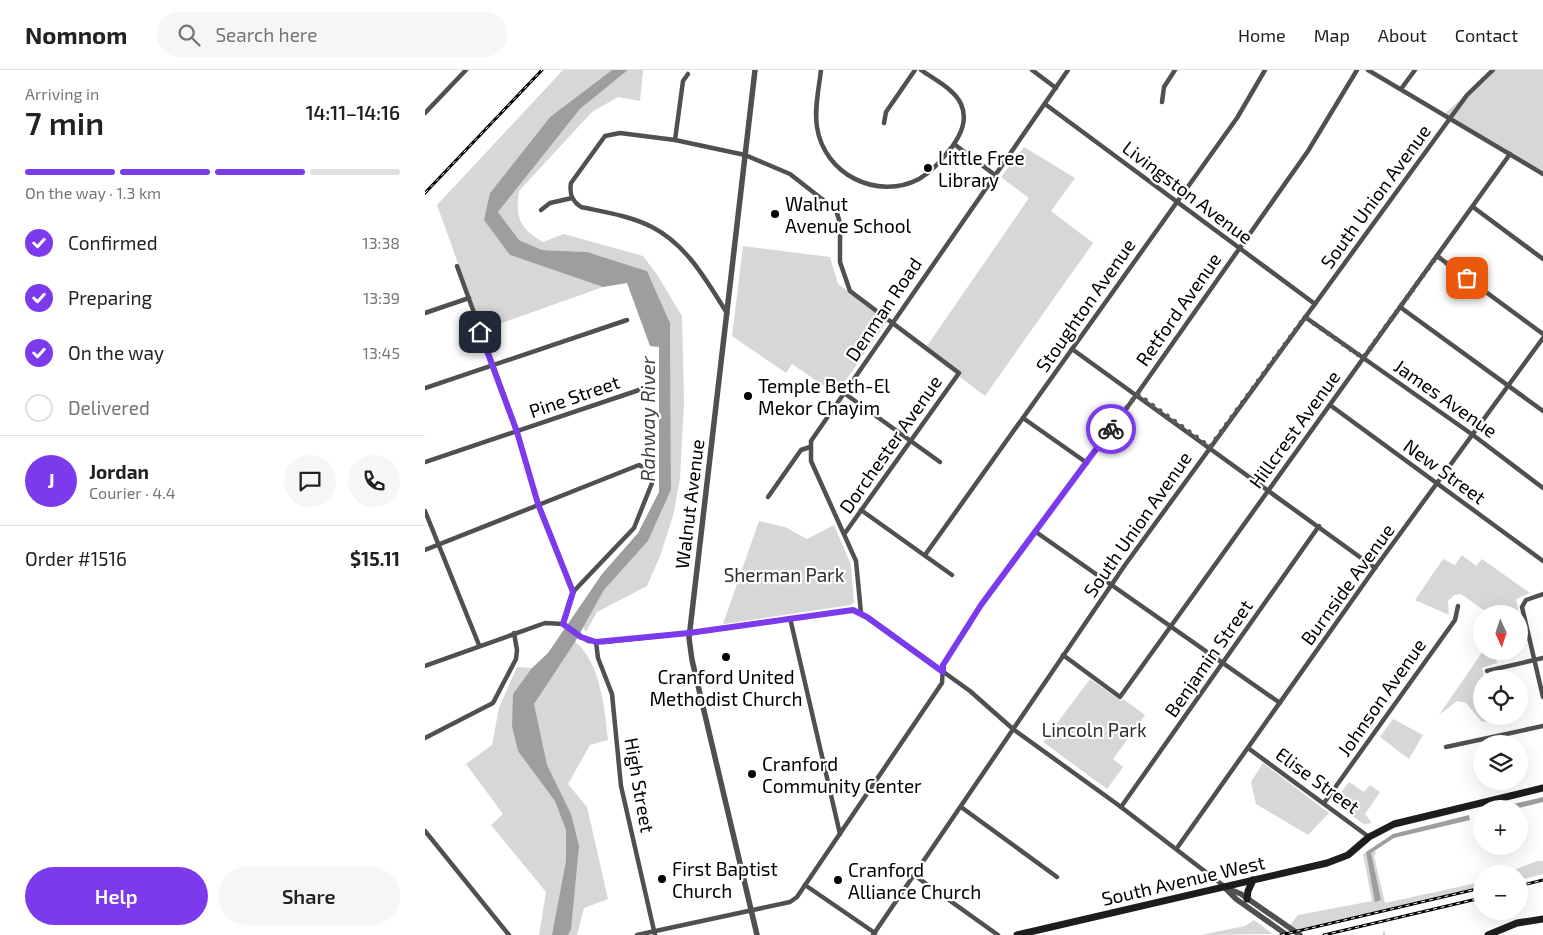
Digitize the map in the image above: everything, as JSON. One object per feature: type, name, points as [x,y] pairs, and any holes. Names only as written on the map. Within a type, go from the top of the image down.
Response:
[{"type":"main road","name":"South Avenue West","points":[[1017,935],[1327,863],[1340,859],[1369,836],[1394,824],[1543,788]]},
{"type":"main road","points":[[1247,899],[1247,891],[1253,880]]},
{"type":"main road","points":[[1488,935],[1517,923],[1543,919]]},
{"type":"street","points":[[425,113],[466,70]]},
{"type":"street","name":"Walnut Avenue","points":[[755,70],[689,633],[692,660],[757,935]]},
{"type":"street","points":[[821,70],[816,119],[820,141],[831,160],[853,178],[866,184],[885,187],[913,182],[931,171],[954,144],[963,126],[961,104],[952,92],[921,70]]},
{"type":"street","points":[[883,123],[885,112],[915,70]]},
{"type":"street","points":[[1031,70],[1056,88]]},
{"type":"street","name":"Denman Road","points":[[768,497],[801,450],[809,446],[813,436],[1069,70]]},
{"type":"street","points":[[1162,102],[1164,87],[1175,70]]},
{"type":"street","name":"Stoughton Avenue","points":[[925,555],[1237,118],[1265,70]]},
{"type":"street","name":"Retford Avenue","points":[[637,935],[655,933],[751,909],[789,902],[797,897],[942,683],[943,665],[981,605],[1037,532],[1137,394],[1238,248],[1309,151],[1357,70]]},
{"type":"street","points":[[1368,70],[1543,174]]},
{"type":"street","points":[[1401,89],[1415,70]]},
{"type":"street","name":"South Union Avenue","points":[[874,934],[1111,585],[1467,95],[1493,70]]},
{"type":"street","points":[[675,140],[683,81],[687,74]]},
{"type":"street","name":"Livingston Avenue","points":[[1045,104],[1176,203],[1315,304]]},
{"type":"street","points":[[727,313],[692,260],[666,236],[639,221],[581,207],[572,198],[571,184],[605,136],[620,133],[675,140],[745,155],[790,174],[836,210],[840,223],[840,262],[848,288],[893,323]]},
{"type":"street","points":[[954,144],[995,175]]},
{"type":"street","name":"Hillcrest Avenue","points":[[1063,655],[1120,697],[1510,154]]},
{"type":"street","points":[[541,210],[549,203],[572,198]]},
{"type":"street","points":[[1473,207],[1543,259]]},
{"type":"street","points":[[1437,256],[1543,336]]},
{"type":"street","points":[[457,266],[517,432],[538,504],[573,592]]},
{"type":"street","points":[[425,313],[469,298]]},
{"type":"street","points":[[1400,307],[1543,411]]},
{"type":"street","name":"James Avenue","points":[[1305,317],[1473,435],[1543,488]]},
{"type":"street","points":[[425,388],[627,320]]},
{"type":"street","name":"Dorchester Avenue","points":[[845,533],[959,373],[893,323]]},
{"type":"street","name":"Burnside Avenue","points":[[1177,848],[1375,568],[1509,386],[1543,336]]},
{"type":"street","points":[[1072,349],[1137,394],[1375,568]]},
{"type":"street","name":"Pine Street","points":[[425,462],[648,387]]},
{"type":"street","points":[[844,393],[940,462]]},
{"type":"street","name":"New Street","points":[[1330,405],[1543,561]]},
{"type":"street","points":[[1023,418],[1087,463]]},
{"type":"street","points":[[809,446],[811,461],[845,533],[859,575],[861,613]]},
{"type":"street","points":[[425,550],[639,465],[648,470],[652,483],[634,528],[573,592],[564,625]]},
{"type":"street","points":[[861,510],[952,575]]},
{"type":"street","points":[[425,511],[479,645]]},
{"type":"street","name":"Benjamin Street","points":[[1121,807],[1319,526]]},
{"type":"street","points":[[1037,532],[1169,627],[1280,703]]},
{"type":"street","points":[[1543,594],[1526,600],[1522,607],[1543,697]]},
{"type":"street","name":"Johnson Avenue","points":[[1324,803],[1455,620],[1458,606]]},
{"type":"street","points":[[425,666],[514,632],[545,623],[564,625],[581,637],[596,642],[689,633],[846,610],[861,613],[970,691],[1013,729],[1177,848],[1224,886],[1236,899],[1287,935]]},
{"type":"street","points":[[790,618],[839,834]]},
{"type":"street","points":[[425,738],[495,701],[516,659],[517,650],[514,632]]},
{"type":"street","name":"High Street","points":[[596,642],[599,658],[613,694],[621,786],[655,933]]},
{"type":"street","points":[[1491,670],[1543,658]]},
{"type":"street","points":[[1447,747],[1543,726]]},
{"type":"street","name":"Elise Street","points":[[1248,748],[1369,836]]},
{"type":"street","points":[[961,807],[1057,878]]},
{"type":"street","points":[[425,831],[509,935]]},
{"type":"street","points":[[914,875],[998,935]]},
{"type":"street","points":[[805,884],[874,934]]},
{"type":"street","points":[[1224,886],[1247,899],[1300,935]]},
{"type":"green space","points":[[563,70],[612,70],[550,117],[490,193],[510,255],[603,287],[482,330],[437,205]]},
{"type":"green space","points":[[628,70],[643,70],[640,101],[618,97],[592,112],[519,191],[518,200],[521,222],[529,232],[543,242],[564,234],[643,256],[658,276],[682,316],[684,402],[680,479],[673,516],[660,556],[647,586],[597,612],[586,632],[583,627],[604,590],[648,541],[671,490],[670,323],[647,271],[587,252],[542,250],[519,240],[498,212],[580,109]]},
{"type":"green space","points":[[1494,70],[1543,70],[1543,171],[1538,172],[1444,114]]},
{"type":"green space","points":[[1024,147],[1075,178],[1051,211],[1093,243],[985,396],[887,322],[836,394],[792,364],[786,373],[732,336],[743,246],[830,257],[838,284],[927,346],[1029,198],[1001,177]]},
{"type":"green space","name":"Sherman Park","points":[[759,521],[785,527],[807,539],[834,525],[851,565],[854,602],[851,605],[723,624]]},
{"type":"green space","points":[[1462,555],[1476,566],[1482,559],[1530,593],[1516,599],[1517,605],[1476,605],[1461,594],[1454,595],[1448,601],[1449,615],[1415,600],[1443,559],[1455,565]]},
{"type":"green space","points":[[575,642],[583,650],[596,673],[603,701],[608,740],[590,745],[568,784],[587,807],[608,899],[584,908],[577,935],[539,935],[546,892],[491,825],[503,814],[466,764],[492,745],[499,708],[517,667],[532,668],[548,680]]},
{"type":"green space","points":[[1477,660],[1496,660],[1497,663],[1482,668],[1483,670],[1473,670],[1473,711],[1466,703],[1457,701],[1439,715]]},
{"type":"green space","name":"Lincoln Park","points":[[1090,679],[1145,715],[1113,759],[1123,767],[1107,789],[1043,742]]},
{"type":"green space","points":[[1393,719],[1423,735],[1409,759],[1380,737]]},
{"type":"green space","points":[[1263,763],[1329,813],[1308,835],[1256,804],[1251,782]]},
{"type":"green space","points":[[1349,782],[1364,792],[1370,785],[1380,792],[1365,814],[1372,823],[1364,824],[1333,803]]},
{"type":"green space","points":[[1373,848],[1376,853],[1374,856],[1385,903],[1473,884],[1473,890],[1295,932],[1289,926],[1298,915],[1372,901],[1363,854]]},
{"type":"green space","points":[[1543,861],[1543,874],[1528,878],[1527,865]]},
{"type":"green space","points":[[1254,920],[1273,934],[1201,935],[1245,926]]},
{"type":"shaded area","points":[[612,70],[628,70],[580,109],[498,212],[519,240],[542,250],[587,252],[647,271],[670,323],[671,490],[648,541],[604,590],[575,642],[534,704],[547,765],[571,814],[579,846],[571,929],[568,935],[552,935],[566,861],[566,830],[555,801],[518,751],[512,726],[513,694],[532,668],[548,653],[602,574],[638,533],[659,492],[659,347],[650,346],[627,283],[603,287],[510,255],[484,220],[490,193],[550,117]]},
{"type":"shaded area","points":[[1543,797],[1543,802],[1528,806],[1528,801]]},
{"type":"shaded area","points":[[1469,815],[1470,820],[1394,838],[1371,853],[1381,900],[1375,902],[1366,852],[1393,834]]},
{"type":"railway","points":[[425,193],[542,70]]},
{"type":"railway","points":[[1528,884],[1543,880]]},
{"type":"railway","points":[[1281,935],[1473,890]]},
{"type":"railway","points":[[1324,935],[1473,900]]},
{"type":"way so far","points":[[1111,429],[1137,394],[1210,447],[1305,317],[1363,358],[1437,256],[1467,278]]},
{"type":"place","name":"Little Free Library","points":[[928,168]]},
{"type":"place","name":"Walnut Avenue School","points":[[775,214]]},
{"type":"place","name":"Temple Beth-El Mekor Chayim","points":[[748,396]]},
{"type":"place","name":"Cranford United Methodist Church","points":[[726,657]]},
{"type":"place","name":"Cranford Community Center","points":[[752,774]]},
{"type":"place","name":"First Baptist Church","points":[[662,879]]},
{"type":"place","name":"Cranford Alliance Church","points":[[838,880]]},
{"type":"route","points":[[480,332],[517,432],[538,504],[573,592],[563,624],[588,641],[604,642],[689,633],[853,610],[867,617],[943,672],[943,665],[981,605],[1037,532],[1111,429]]},
{"type":"water label","name":"Rahway River","points":[[647,419]]}]
